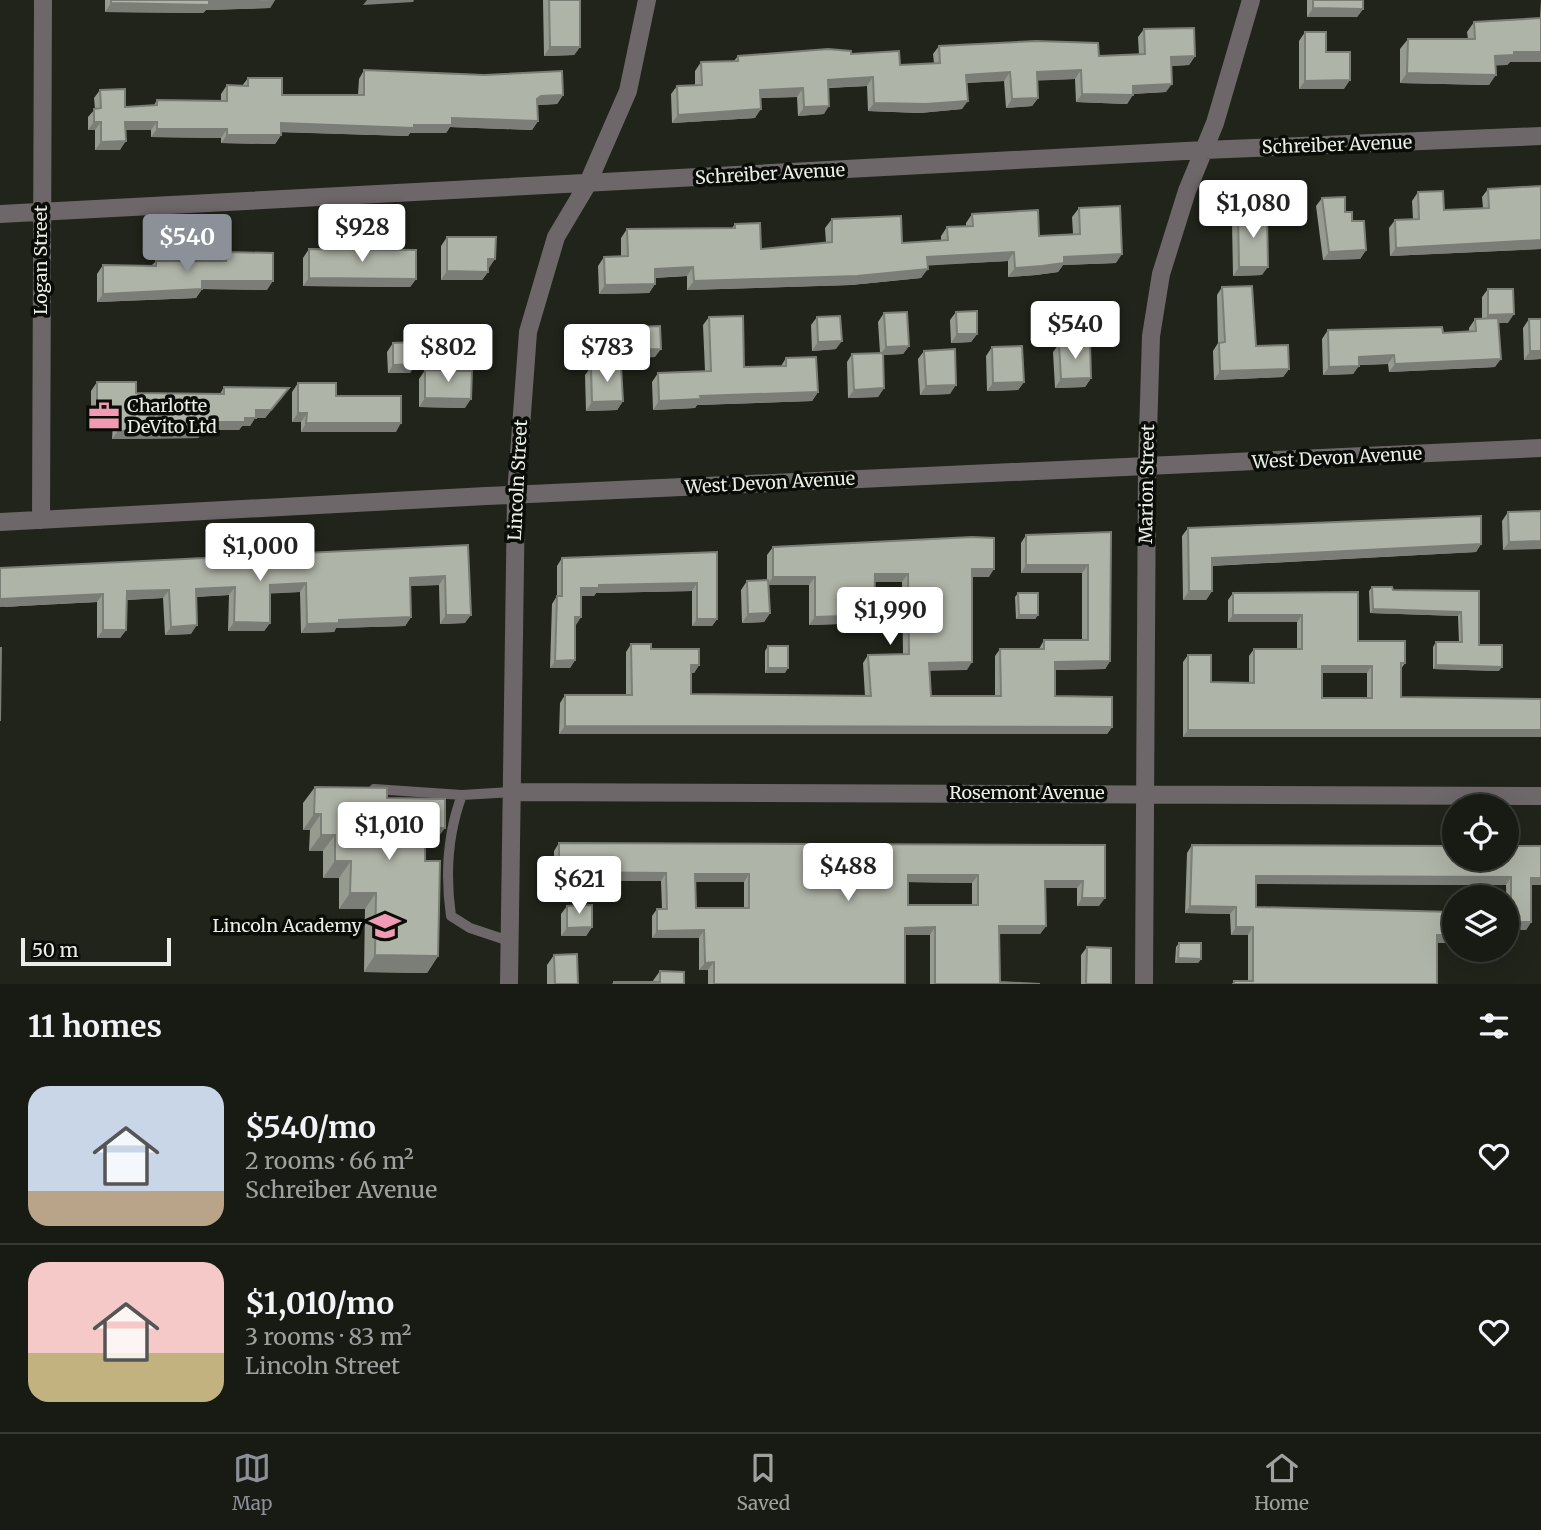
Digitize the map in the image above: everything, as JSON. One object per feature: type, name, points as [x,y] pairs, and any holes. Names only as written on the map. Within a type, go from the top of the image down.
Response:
[{"type":"street","name":"Logan Street","points":[[41,520],[44,0]]},
{"type":"street","name":"Lincoln Street","points":[[509,984],[516,495],[528,332],[556,237],[587,185],[628,92],[647,0]]},
{"type":"street","name":"Marion Street","points":[[1144,984],[1147,466],[1155,304],[1186,191],[1215,123],[1251,0]]},
{"type":"street","name":"Schreiber Avenue","points":[[0,214],[587,185],[1204,150],[1541,136]]},
{"type":"street","name":"West Devon Avenue","points":[[0,522],[516,495],[1541,449]]},
{"type":"street","name":"Rosemont Avenue","points":[[512,792],[1541,796]]},
{"type":"lane","points":[[358,788],[463,795],[512,792]]},
{"type":"lane","points":[[463,795],[453,820],[446,879],[452,916],[470,928],[509,942]]},
{"type":"building","points":[[111,0],[261,0],[209,2],[209,5],[111,3]]},
{"type":"building","points":[[549,0],[580,0],[580,47],[550,47]]},
{"type":"building","points":[[1313,0],[1363,0],[1363,9],[1313,8]]},
{"type":"building","points":[[1541,18],[1541,52],[1514,52],[1514,55],[1495,56],[1496,75],[1407,73],[1408,39],[1475,39],[1474,22]]},
{"type":"building","points":[[1194,28],[1195,56],[1171,57],[1172,84],[1133,86],[1133,95],[1082,94],[1081,70],[1037,72],[1038,98],[1012,99],[1010,72],[966,75],[968,101],[926,104],[874,103],[873,77],[828,80],[829,106],[804,107],[803,88],[760,90],[761,109],[678,115],[677,86],[702,85],[701,62],[738,61],[738,56],[828,49],[851,51],[851,54],[899,51],[900,65],[940,63],[939,46],[1036,41],[1098,43],[1099,56],[1145,54],[1144,29]]},
{"type":"building","points":[[1305,32],[1326,32],[1326,52],[1350,52],[1350,80],[1305,81]]},
{"type":"building","points":[[364,70],[484,75],[562,71],[563,95],[541,96],[537,99],[538,121],[452,118],[452,125],[414,125],[414,128],[281,123],[281,135],[227,135],[227,129],[157,129],[157,122],[125,122],[126,141],[101,142],[101,122],[94,122],[94,109],[101,108],[100,90],[125,89],[125,107],[157,105],[157,100],[227,101],[227,85],[248,86],[248,78],[282,78],[282,95],[364,95]]},
{"type":"building","points":[[1541,186],[1541,240],[1396,248],[1395,220],[1419,219],[1418,192],[1443,191],[1444,210],[1489,208],[1488,189]]},
{"type":"building","points":[[1345,197],[1345,212],[1352,212],[1352,221],[1364,221],[1366,250],[1329,252],[1322,198]]},
{"type":"building","points":[[1120,206],[1122,254],[1064,257],[1064,263],[1015,268],[1014,252],[927,257],[928,269],[857,276],[694,281],[693,267],[655,269],[655,284],[605,285],[604,257],[628,256],[627,229],[735,228],[735,224],[760,223],[761,249],[832,242],[832,219],[901,216],[902,243],[948,240],[947,227],[973,226],[972,214],[1038,210],[1039,236],[1080,234],[1079,208]]},
{"type":"building","points":[[1267,213],[1268,267],[1239,267],[1238,214]]},
{"type":"building","points":[[447,237],[496,237],[495,259],[488,259],[488,272],[447,271]]},
{"type":"building","points":[[309,249],[416,250],[416,279],[309,278]]},
{"type":"building","points":[[226,252],[273,253],[273,281],[202,281],[202,289],[103,294],[103,265],[156,266],[156,261],[226,261]]},
{"type":"building","points":[[1252,286],[1256,346],[1288,345],[1289,369],[1220,371],[1219,343],[1225,342],[1222,287]]},
{"type":"building","points":[[1488,289],[1513,289],[1514,314],[1488,315]]},
{"type":"building","points":[[1093,309],[1117,309],[1118,330],[1094,331]]},
{"type":"building","points":[[977,311],[977,334],[957,334],[956,312]]},
{"type":"building","points":[[907,312],[909,346],[886,347],[884,313]]},
{"type":"building","points":[[743,316],[744,367],[786,366],[786,358],[816,357],[818,392],[700,396],[701,399],[659,401],[658,373],[711,371],[709,317]]},
{"type":"building","points":[[840,316],[842,341],[818,342],[817,317]]},
{"type":"building","points":[[1498,318],[1501,359],[1395,364],[1394,355],[1359,357],[1359,366],[1329,367],[1328,330],[1442,327],[1443,333],[1476,331],[1475,319]]},
{"type":"building","points":[[1529,319],[1541,319],[1541,351],[1530,351]]},
{"type":"building","points":[[660,326],[661,349],[610,350],[610,328]]},
{"type":"building","points":[[415,342],[416,364],[393,365],[393,343]]},
{"type":"building","points":[[1090,343],[1091,378],[1061,379],[1059,344]]},
{"type":"building","points":[[1022,346],[1024,382],[993,383],[992,347]]},
{"type":"building","points":[[955,349],[956,385],[926,386],[924,351]]},
{"type":"building","points":[[883,353],[884,388],[854,390],[852,354]]},
{"type":"building","points":[[621,366],[623,401],[592,402],[591,367]]},
{"type":"building","points":[[425,370],[472,371],[471,399],[425,398]]},
{"type":"building","points":[[97,382],[136,382],[136,393],[224,394],[224,387],[289,388],[271,410],[256,410],[256,418],[245,418],[245,422],[204,422],[204,430],[118,431],[119,415],[97,415]]},
{"type":"building","points":[[298,383],[336,383],[336,396],[401,396],[401,423],[306,423],[307,413],[298,413]]},
{"type":"building","points":[[1541,511],[1541,541],[1509,542],[1508,512]]},
{"type":"building","points":[[1481,516],[1481,544],[1212,558],[1212,591],[1189,591],[1188,528]]},
{"type":"building","points":[[1111,532],[1110,661],[1055,662],[1055,696],[1112,697],[1112,727],[565,726],[565,695],[632,695],[631,644],[651,644],[651,649],[699,649],[699,665],[691,665],[691,694],[871,696],[868,655],[909,654],[908,574],[875,574],[874,615],[815,617],[815,577],[773,577],[773,547],[994,538],[994,569],[972,569],[972,662],[929,663],[931,696],[1001,696],[1000,649],[1044,649],[1044,640],[1088,640],[1088,565],[1026,565],[1026,535]]},
{"type":"building","points":[[468,545],[471,615],[446,615],[445,576],[410,578],[411,617],[339,620],[339,623],[307,624],[306,583],[270,585],[270,623],[234,622],[235,587],[196,589],[197,625],[171,627],[169,590],[127,591],[126,630],[103,630],[103,594],[0,599],[0,568]]},
{"type":"building","points":[[717,552],[717,619],[697,619],[697,583],[599,585],[599,588],[581,588],[581,617],[575,617],[575,660],[555,661],[557,596],[562,596],[562,558]]},
{"type":"building","points":[[768,580],[770,613],[748,614],[747,581]]},
{"type":"building","points":[[1372,587],[1392,587],[1393,590],[1479,591],[1479,645],[1502,645],[1502,667],[1436,665],[1436,642],[1462,642],[1461,612],[1373,609]]},
{"type":"building","points":[[1358,592],[1358,641],[1405,641],[1405,663],[1401,663],[1401,697],[1541,699],[1541,730],[1188,730],[1188,655],[1211,655],[1211,682],[1254,683],[1254,649],[1302,649],[1302,615],[1233,615],[1233,593]],"holes":[[[1322,666],[1372,666],[1372,698],[1322,698]]]},
{"type":"building","points":[[1018,593],[1038,593],[1038,615],[1019,615]]},
{"type":"building","points":[[768,646],[788,646],[788,668],[768,668]]},
{"type":"building","points":[[0,648],[1,648],[0,721]]},
{"type":"building","points":[[315,787],[387,788],[387,798],[445,799],[445,828],[425,827],[425,861],[440,861],[438,956],[375,955],[376,893],[350,893],[351,861],[335,861],[335,835],[321,835],[321,814],[314,814]]},
{"type":"building","points":[[559,843],[1105,845],[1105,898],[1082,898],[1083,881],[1045,881],[1046,926],[999,926],[1000,982],[1040,984],[935,984],[935,927],[905,928],[905,984],[714,984],[714,962],[705,963],[704,930],[657,931],[657,909],[667,909],[666,873],[559,872]],"holes":[[[695,874],[749,874],[749,908],[696,908]],[[908,875],[978,875],[978,905],[908,905]]]},
{"type":"building","points":[[1192,845],[1442,846],[1442,871],[1519,871],[1519,846],[1541,846],[1541,878],[1531,878],[1531,922],[1519,922],[1519,885],[1511,885],[1511,877],[1256,876],[1256,907],[1442,912],[1442,935],[1437,935],[1437,984],[1234,984],[1234,981],[1253,981],[1253,927],[1236,927],[1236,907],[1190,906]]},
{"type":"building","points":[[592,905],[592,927],[567,928],[567,906]]},
{"type":"building","points":[[1179,943],[1201,943],[1201,959],[1178,958]]},
{"type":"building","points":[[1087,947],[1111,948],[1111,984],[1086,984]]},
{"type":"building","points":[[577,954],[578,984],[555,984],[554,955]]},
{"type":"building","points":[[660,971],[684,972],[684,984],[614,984],[660,982]]},
{"type":"place","name":"Charlotte DeVito Ltd","points":[[104,416]]},
{"type":"place","name":"Lincoln Academy","points":[[385,926]]}]
